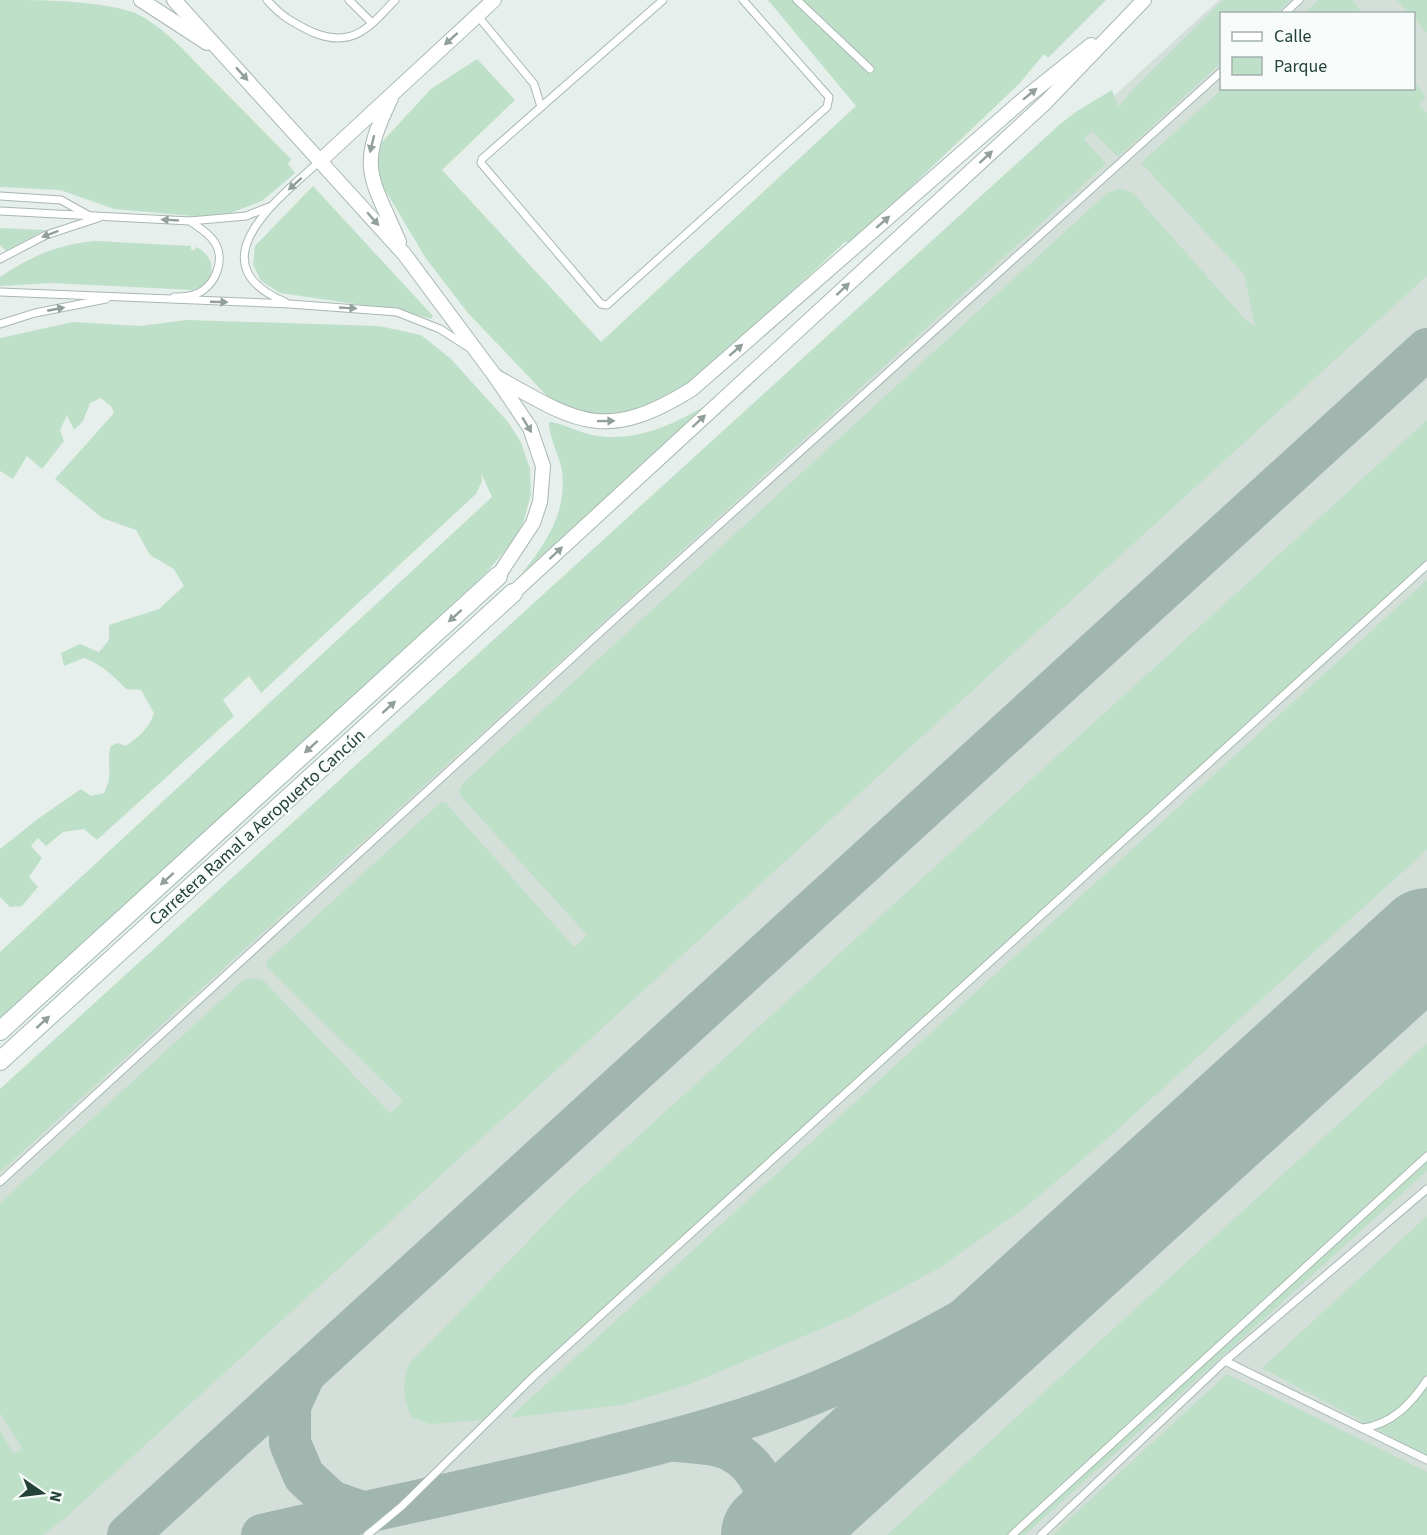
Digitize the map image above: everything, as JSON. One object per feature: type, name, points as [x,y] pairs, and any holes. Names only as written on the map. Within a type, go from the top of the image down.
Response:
[{"type":"main road","name":"Carretera Ramal a Aeropuerto Cancún","points":[[0,1031],[498,576]]},
{"type":"main road","name":"Carretera Ramal a Aeropuerto Cancún","points":[[0,1061],[513,593]]},
{"type":"street","points":[[141,0],[226,56]]},
{"type":"street","points":[[174,0],[405,255],[495,376],[530,428],[539,447],[543,466],[540,502],[533,523],[498,576]]},
{"type":"street","points":[[321,160],[494,0]]},
{"type":"street","points":[[495,376],[562,412],[603,423],[641,417],[671,402],[692,389],[1025,98],[1146,0]]},
{"type":"street","points":[[513,593],[1046,102],[1134,10]]},
{"type":"street","points":[[395,91],[372,142],[369,168],[405,255]]},
{"type":"lane","points":[[267,0],[285,19],[331,40],[354,36],[372,23],[395,0]]},
{"type":"lane","points":[[349,0],[372,23]]},
{"type":"lane","points":[[484,0],[477,16],[534,84],[541,107]]},
{"type":"lane","points":[[663,0],[482,159],[481,163],[601,304],[607,304],[829,102],[829,97],[743,0]]},
{"type":"lane","points":[[797,0],[870,69]]},
{"type":"lane","points":[[1286,12],[1299,0]]},
{"type":"lane","points":[[0,1182],[618,616],[1220,72]]},
{"type":"lane","points":[[290,304],[266,294],[257,287],[247,271],[246,243],[251,229],[269,207],[321,160]]},
{"type":"lane","points":[[0,196],[62,200],[88,215]]},
{"type":"lane","points":[[0,212],[190,221],[246,216],[269,207]]},
{"type":"lane","points":[[0,259],[46,235],[103,216]]},
{"type":"lane","points":[[151,300],[194,295],[213,281],[218,265],[218,249],[213,240],[190,221]]},
{"type":"lane","points":[[0,292],[290,304],[397,312],[440,329],[476,352]]},
{"type":"lane","points":[[0,324],[35,313],[118,297]]},
{"type":"lane","points":[[367,1535],[402,1506],[534,1376],[1427,565]]},
{"type":"lane","points":[[1012,1535],[1427,1156]]},
{"type":"lane","points":[[1041,1535],[1225,1361],[1427,1189]]},
{"type":"lane","points":[[1225,1361],[1427,1460]]},
{"type":"lane","points":[[1364,1428],[1381,1425],[1401,1411],[1427,1380]]},
{"type":"shaded area","points":[[1219,0],[1427,0],[1427,1535],[0,1535],[0,1114]]},
{"type":"green space","points":[[0,0],[101,5],[133,12],[144,18],[174,41],[291,159],[288,164],[295,173],[262,201],[230,213],[204,217],[114,209],[60,190],[0,187]]},
{"type":"green space","points":[[768,0],[1106,0],[1048,58],[1044,54],[1019,84],[853,242],[845,242],[690,386],[635,415],[581,414],[549,398],[467,312],[425,257],[372,168],[381,143],[431,89],[477,59],[515,100],[442,170],[601,342],[856,106]]},
{"type":"green space","points":[[1223,0],[1291,0],[1277,12],[1220,12],[1220,64],[1118,157],[1092,131],[1084,139],[1106,164],[0,1172],[0,1089],[1059,125],[1112,90],[1118,107],[1134,88]]},
{"type":"green space","points":[[1319,0],[1352,0],[1361,12],[1305,12]]},
{"type":"green space","points":[[1397,0],[1427,0],[1427,33],[1415,19],[1415,12],[1408,12]]},
{"type":"green space","points":[[1415,82],[1426,97],[1419,104],[1427,113],[1427,276],[63,1520],[43,1535],[0,1535],[0,1431],[14,1454],[22,1448],[0,1413],[0,1203],[242,981],[254,978],[263,980],[390,1113],[403,1101],[266,966],[267,961],[441,802],[446,803],[574,947],[587,935],[464,800],[459,793],[462,784],[1107,193],[1121,188],[1133,193],[1244,318],[1255,326],[1244,274],[1141,163],[1221,90],[1415,90]]},
{"type":"green space","points":[[313,186],[433,316],[431,319],[404,311],[280,293],[261,281],[253,264],[255,246]]},
{"type":"green space","points":[[0,228],[45,230],[6,251],[0,245]]},
{"type":"green space","points":[[95,241],[191,246],[194,251],[196,247],[208,257],[212,270],[206,282],[192,290],[51,283],[0,286],[0,277],[22,263],[57,248]]},
{"type":"green space","points":[[187,320],[379,326],[421,335],[451,359],[508,422],[521,442],[530,469],[531,494],[523,523],[508,547],[486,573],[396,660],[0,1018],[0,952],[492,497],[481,473],[482,481],[476,494],[261,693],[249,676],[223,700],[234,716],[97,840],[84,829],[63,832],[46,846],[38,838],[31,846],[42,858],[29,877],[38,887],[22,906],[10,907],[0,897],[0,849],[81,789],[91,796],[104,793],[109,779],[111,746],[117,743],[126,746],[146,728],[154,713],[141,690],[126,689],[107,671],[84,658],[64,666],[61,653],[80,644],[99,652],[109,640],[109,625],[159,609],[184,586],[174,569],[150,555],[136,530],[102,518],[55,479],[114,413],[111,406],[101,398],[90,403],[83,421],[74,430],[67,415],[60,430],[64,441],[42,469],[27,456],[13,479],[0,471],[0,338],[73,322],[140,326]]},
{"type":"green space","points":[[715,400],[510,588],[549,535],[560,505],[563,488],[562,471],[550,433],[549,422],[593,435],[609,437],[641,434],[672,423]]},
{"type":"green space","points":[[1427,420],[1427,560],[484,1420],[429,1424],[411,1417],[404,1390],[409,1364],[569,1199]]},
{"type":"green space","points":[[1427,580],[1427,850],[1108,1138],[1027,1206],[941,1267],[849,1317],[688,1385],[622,1405],[509,1418]]},
{"type":"green space","points":[[1427,1043],[1427,1171],[1025,1535],[887,1535]]},
{"type":"green space","points":[[1427,1216],[1427,1456],[1262,1368]]},
{"type":"green space","points":[[1227,1374],[1427,1472],[1427,1535],[1052,1535]]},
{"type":"taxiway","points":[[128,1535],[1427,349]]},
{"type":"taxiway","points":[[262,1535],[560,1469],[744,1419],[827,1388],[892,1358],[1080,1255]]},
{"type":"taxiway","points":[[305,1373],[290,1406],[290,1443],[304,1476],[331,1501],[365,1513]]},
{"type":"taxiway","points":[[677,1441],[722,1447],[749,1464],[757,1474],[767,1497],[767,1522],[763,1535]]},
{"type":"runway","points":[[773,1535],[1427,940]]}]
